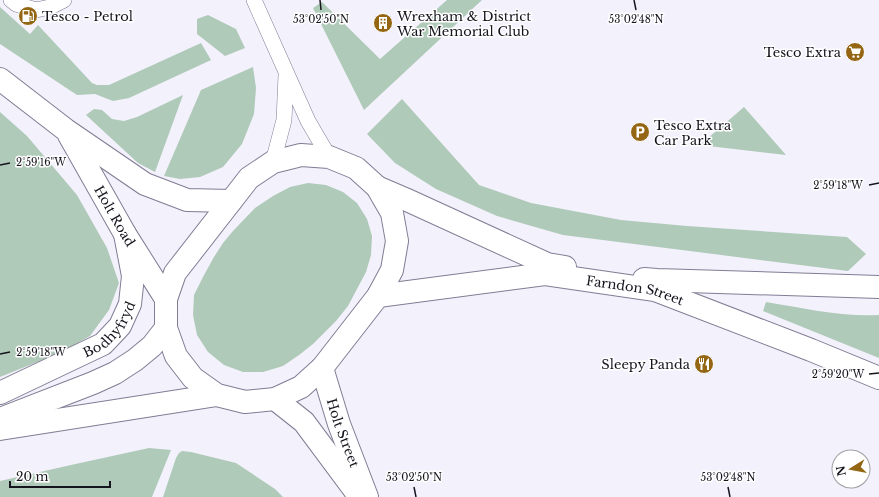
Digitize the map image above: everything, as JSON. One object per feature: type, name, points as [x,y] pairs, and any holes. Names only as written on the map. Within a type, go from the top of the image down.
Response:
[{"type":"main road","name":"Holt Road","points":[[0,79],[66,130],[145,184],[187,200],[232,201]]},
{"type":"main road","name":"Holt Road","points":[[66,130],[125,234],[166,300]]},
{"type":"main road","points":[[301,155],[329,157],[356,168],[377,187],[392,213],[397,241],[392,270],[378,296],[322,368],[301,387],[274,399],[245,402],[217,395],[193,378],[176,356],[166,328],[166,300],[175,272],[249,178],[273,162],[301,155]]},
{"type":"main road","name":"Farndon Street","points":[[377,187],[547,264],[657,280],[879,287]]},
{"type":"main road","name":"Bodhyfryd","points":[[0,393],[103,344],[120,326],[130,304],[133,276],[125,234]]},
{"type":"main road","name":"Farndon Street","points":[[378,296],[545,274],[655,290],[879,378]]},
{"type":"main road","points":[[0,419],[115,373],[135,360],[152,346],[166,328]]},
{"type":"main road","name":"Holt Street","points":[[322,368],[339,424],[367,497]]},
{"type":"main road","points":[[0,429],[217,395]]},
{"type":"main road","name":"Holt Street","points":[[274,399],[304,422],[360,497]]},
{"type":"lane","points":[[11,0],[16,4],[36,10],[50,8],[64,0]]},
{"type":"lane","points":[[254,0],[308,121],[329,157]]},
{"type":"lane","points":[[273,162],[284,120],[286,72]]},
{"type":"green space","points":[[447,0],[482,0],[364,110],[313,8],[322,2],[380,59]]},
{"type":"green space","points":[[0,7],[30,34],[38,25],[92,83],[97,85],[109,85],[201,43],[211,60],[129,98],[113,101],[95,94],[77,95],[0,44]]},
{"type":"green space","points":[[208,15],[236,29],[245,48],[225,56],[197,34],[197,19]]},
{"type":"green space","points":[[253,67],[256,88],[254,114],[242,144],[223,167],[200,177],[180,179],[164,176],[201,90]]},
{"type":"green space","points":[[183,95],[155,172],[138,163],[86,115],[94,109],[102,110],[112,119],[124,121],[137,117]]},
{"type":"green space","points":[[402,99],[479,185],[531,203],[621,220],[847,237],[866,254],[848,271],[563,235],[497,216],[436,189],[395,163],[367,134]]},
{"type":"green space","points":[[744,107],[786,155],[700,145]]},
{"type":"green space","points":[[0,112],[27,136],[77,195],[107,248],[119,283],[109,310],[90,336],[62,352],[0,377]]},
{"type":"green space","points":[[308,183],[326,185],[343,192],[357,203],[367,219],[372,236],[371,255],[366,272],[348,306],[336,321],[313,344],[283,366],[263,372],[243,372],[224,365],[208,352],[197,335],[193,315],[194,295],[223,243],[255,208],[290,187]]},
{"type":"green space","points":[[766,302],[851,315],[879,315],[879,358],[763,311]]},
{"type":"green space","points":[[149,448],[171,450],[152,497],[0,497],[0,481]]},
{"type":"green space","points":[[182,451],[236,463],[275,489],[283,497],[163,497],[176,458]]},
{"type":"place","name":"Tesco - Petrol","points":[[28,16]]},
{"type":"place","name":"Wrexham & District War Memorial Club","points":[[383,23]]},
{"type":"place","name":"Tesco Extra","points":[[855,52]]},
{"type":"place","name":"Tesco Extra Car Park","points":[[640,132]]},
{"type":"place","name":"Sleepy Panda","points":[[704,364]]}]
